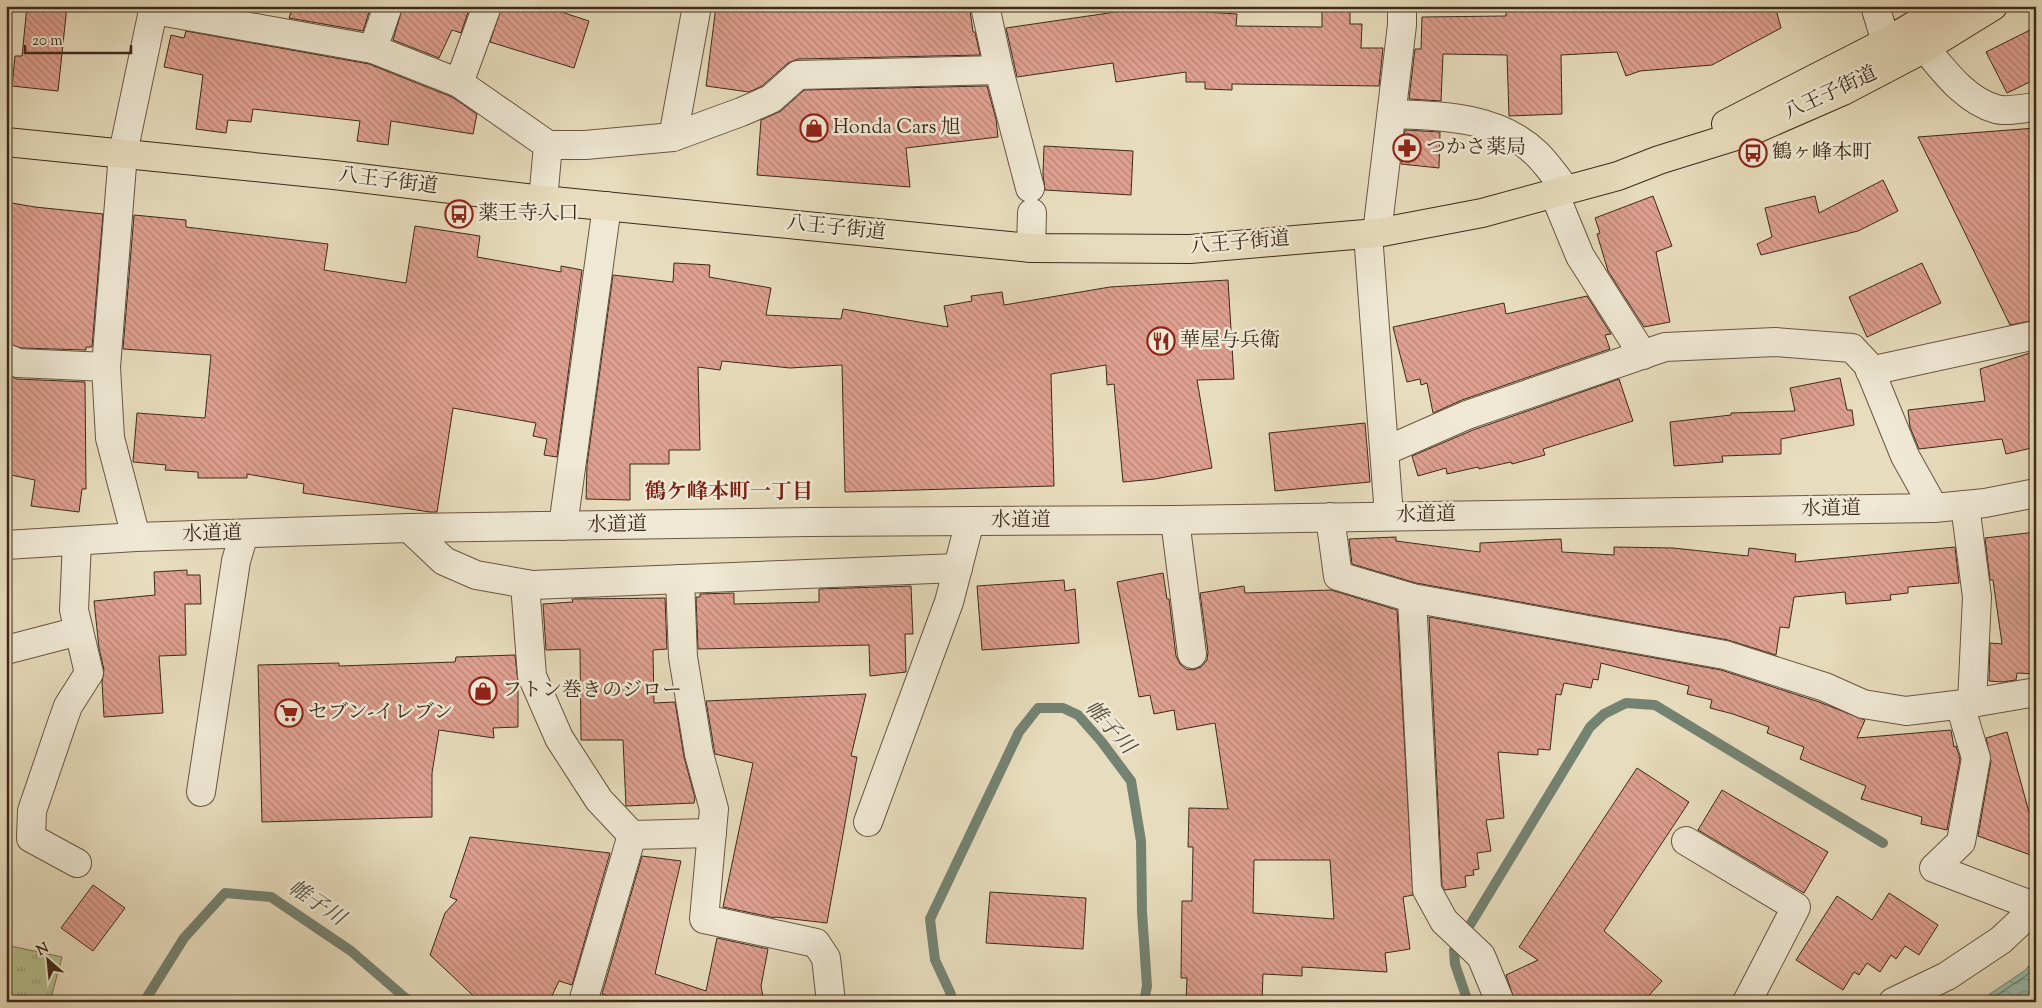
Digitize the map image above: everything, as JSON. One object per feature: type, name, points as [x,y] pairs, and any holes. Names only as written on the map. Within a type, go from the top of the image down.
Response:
[{"type":"highway","name":"八王子街道","points":[[1659,160],[1744,114],[1886,42],[1947,6]]},
{"type":"highway","name":"八王子街道","points":[[6,142],[123,153],[543,200],[1031,248],[1190,249],[1372,233],[1482,213],[1618,176],[1659,160],[1749,132],[1843,91],[1926,48],[1993,6]]},
{"type":"street","points":[[373,49],[388,6]]},
{"type":"street","points":[[459,83],[487,6]]},
{"type":"street","points":[[673,137],[697,6]]},
{"type":"street","points":[[985,6],[1031,201],[1031,248]]},
{"type":"street","points":[[1390,516],[1372,233],[1392,114],[1402,25],[1402,6]]},
{"type":"street","points":[[1875,6],[1886,42]]},
{"type":"street","points":[[136,537],[110,438],[106,367],[123,153],[154,8],[373,49],[459,83],[548,146],[673,137],[771,99],[798,75],[999,70]]},
{"type":"street","points":[[1926,48],[1946,74],[1972,97],[1997,110],[2036,107]]},
{"type":"street","points":[[1392,114],[1438,116],[1479,122],[1510,133],[1537,154],[1560,192],[1580,256],[1643,355]]},
{"type":"street","points":[[543,200],[548,146]]},
{"type":"street","points":[[563,526],[607,206]]},
{"type":"street","points":[[1870,371],[2036,335]]},
{"type":"street","points":[[1385,451],[1467,415],[1666,348],[1775,342],[1852,348],[1868,365],[1905,456],[1934,508]]},
{"type":"street","points":[[6,358],[18,363],[106,367]]},
{"type":"street","name":"水道道","points":[[6,545],[136,537],[409,528],[1174,520],[1934,508],[1985,503],[2036,493]]},
{"type":"street","points":[[1893,1002],[1948,976],[2002,940],[2036,907],[1934,868],[1962,842],[1976,758],[1966,704],[1977,597],[1965,505]]},
{"type":"street","points":[[1330,517],[1338,576],[1412,598],[1725,655],[1825,686],[1863,704],[1906,711],[1966,704],[2036,692]]},
{"type":"street","points":[[1174,520],[1192,654]]},
{"type":"street","points":[[868,822],[949,602],[970,521]]},
{"type":"street","points":[[409,528],[444,561],[476,575],[532,585],[958,568]]},
{"type":"street","points":[[201,792],[236,561],[244,534]]},
{"type":"street","points":[[77,541],[74,610],[89,673],[68,706],[62,723],[32,811],[31,838],[77,863]]},
{"type":"street","points":[[680,579],[683,657],[699,754],[714,809],[704,919],[816,943],[826,958],[831,1002]]},
{"type":"street","points":[[525,584],[532,676],[559,738],[599,800],[632,835],[712,833]]},
{"type":"street","points":[[1412,598],[1427,890],[1444,921],[1481,956],[1500,1002]]},
{"type":"street","points":[[6,650],[79,630]]},
{"type":"street","points":[[583,1002],[632,835]]},
{"type":"street","points":[[1686,841],[1796,908],[1747,1002]]},
{"type":"green space","points":[[6,945],[62,957],[50,1002],[6,1002]]},
{"type":"water","points":[[2036,959],[2036,1002],[1978,1002],[2024,971]]},
{"type":"building","points":[[27,6],[67,6],[58,91],[12,86],[15,56],[22,56]]},
{"type":"building","points":[[293,6],[371,6],[363,31],[289,18]]},
{"type":"building","points":[[403,6],[470,6],[461,33],[452,30],[439,58],[393,40]]},
{"type":"building","points":[[502,6],[543,6],[589,21],[574,68],[490,42]]},
{"type":"building","points":[[716,6],[790,6],[790,11],[865,10],[865,6],[952,6],[951,10],[970,10],[973,32],[975,32],[980,55],[798,59],[788,63],[762,86],[749,92],[706,86]]},
{"type":"building","points":[[1506,6],[1775,6],[1781,28],[1712,65],[1640,71],[1626,76],[1617,52],[1561,55],[1562,114],[1509,116],[1507,55],[1443,54],[1441,101],[1409,99],[1415,49],[1421,49],[1422,17],[1506,16]]},
{"type":"building","points":[[1143,8],[1237,14],[1236,26],[1322,27],[1322,9],[1350,9],[1350,24],[1362,24],[1361,48],[1383,48],[1379,86],[1232,84],[1232,90],[1205,89],[1205,82],[1186,82],[1186,72],[1116,82],[1113,63],[1017,77],[1006,28]]},
{"type":"building","points":[[2036,27],[2036,79],[2007,93],[1986,52]]},
{"type":"building","points":[[186,31],[369,64],[452,97],[477,114],[473,134],[391,121],[388,145],[357,141],[360,121],[253,109],[251,122],[228,120],[226,133],[196,129],[203,75],[164,67],[171,35],[184,38]]},
{"type":"building","name":"Honda Cars 旭","points":[[987,86],[996,119],[998,137],[906,148],[910,187],[757,175],[761,120],[781,111],[804,90]]},
{"type":"building","points":[[2036,128],[2036,320],[2010,325],[1918,137]]},
{"type":"building","points":[[1405,130],[1440,132],[1439,168],[1401,164]]},
{"type":"building","points":[[1044,146],[1133,151],[1131,195],[1045,190],[1043,174]]},
{"type":"building","points":[[1883,180],[1898,211],[1858,231],[1761,255],[1757,244],[1772,237],[1765,208],[1815,196],[1819,213]]},
{"type":"building","points":[[1653,196],[1672,246],[1656,252],[1670,322],[1644,327],[1608,271],[1597,234],[1600,233],[1595,218]]},
{"type":"building","points":[[6,202],[103,214],[92,347],[86,347],[86,350],[21,348],[6,343]]},
{"type":"building","points":[[134,215],[186,220],[186,227],[328,244],[324,270],[406,283],[415,226],[480,236],[477,257],[561,272],[561,266],[582,270],[557,457],[544,455],[547,439],[533,436],[536,423],[453,408],[437,512],[303,493],[304,484],[247,474],[247,478],[198,478],[198,472],[165,470],[166,465],[133,462],[137,413],[205,418],[211,355],[123,349]]},
{"type":"building","points":[[674,263],[710,265],[709,277],[771,288],[766,315],[841,319],[843,309],[948,327],[944,306],[972,301],[971,296],[1002,292],[1004,305],[1110,287],[1228,280],[1234,379],[1197,380],[1212,468],[1155,479],[1123,482],[1114,384],[1107,385],[1106,365],[1051,374],[1054,486],[845,492],[842,365],[790,368],[722,361],[720,370],[698,367],[700,450],[669,450],[669,464],[630,464],[630,500],[586,499],[587,465],[613,275],[673,282]]},
{"type":"building","points":[[1922,263],[1941,303],[1867,337],[1849,297]]},
{"type":"building","points":[[1587,296],[1611,334],[1605,335],[1610,349],[1462,400],[1433,413],[1427,383],[1421,385],[1420,379],[1407,382],[1393,327],[1504,303],[1506,314]]},
{"type":"building","points":[[2036,351],[2036,447],[2006,454],[2002,439],[1919,449],[1910,427],[1908,410],[1985,401],[1980,369]]},
{"type":"building","points":[[6,375],[17,379],[85,382],[86,489],[82,489],[79,512],[31,506],[35,480],[6,474]]},
{"type":"building","points":[[1840,378],[1847,410],[1852,410],[1854,425],[1781,439],[1781,454],[1722,456],[1723,462],[1674,466],[1670,422],[1731,415],[1731,413],[1795,411],[1790,388]]},
{"type":"building","points":[[1619,379],[1633,421],[1543,449],[1545,455],[1512,464],[1511,462],[1479,469],[1478,467],[1447,474],[1446,468],[1418,476],[1412,456],[1473,430]]},
{"type":"building","points":[[1365,423],[1370,482],[1275,491],[1269,433]]},
{"type":"building","points":[[2036,532],[2036,674],[2017,673],[2016,680],[1989,681],[1990,643],[2002,644],[1993,580],[1990,580],[1985,538]]},
{"type":"building","points":[[1396,537],[1396,541],[1480,552],[1480,543],[1561,539],[1562,552],[1614,555],[1614,547],[1673,548],[1748,556],[1749,548],[1796,554],[1795,562],[1955,547],[1959,583],[1908,587],[1908,593],[1890,595],[1891,600],[1846,604],[1845,592],[1794,597],[1789,628],[1780,627],[1776,655],[1728,640],[1416,583],[1352,564],[1349,539]]},
{"type":"building","points":[[187,570],[187,575],[200,575],[201,604],[185,604],[186,655],[159,656],[163,713],[104,717],[102,682],[104,670],[99,648],[94,601],[155,595],[154,572]]},
{"type":"building","points":[[1163,573],[1167,599],[1169,599],[1176,656],[1180,664],[1186,669],[1193,670],[1201,667],[1207,660],[1208,652],[1200,593],[1244,586],[1245,593],[1331,590],[1397,610],[1413,895],[1403,897],[1410,949],[1385,953],[1387,972],[1302,967],[1302,976],[1263,974],[1262,1002],[1186,1002],[1187,978],[1181,978],[1182,901],[1192,901],[1193,847],[1188,847],[1189,808],[1228,809],[1215,723],[1177,730],[1174,710],[1154,714],[1150,695],[1139,697],[1117,582]],"holes":[[[1254,860],[1330,860],[1334,919],[1253,913]]]},
{"type":"building","points":[[1064,580],[1065,591],[1075,589],[1079,643],[982,650],[977,586]]},
{"type":"building","points":[[911,586],[913,634],[905,634],[906,672],[870,676],[869,645],[698,649],[696,597],[700,597],[700,594],[734,593],[734,604],[819,602],[819,589]]},
{"type":"building","points":[[665,598],[667,649],[653,650],[654,703],[675,702],[684,757],[695,798],[694,803],[626,806],[623,740],[581,740],[580,649],[546,650],[543,604],[573,602],[572,599]]},
{"type":"building","points":[[1429,617],[1721,670],[1819,702],[1865,720],[1857,738],[1951,730],[1954,747],[1956,746],[1960,759],[1947,830],[1921,824],[1922,817],[1861,799],[1866,786],[1800,759],[1804,747],[1767,733],[1769,727],[1710,708],[1712,700],[1687,694],[1689,686],[1601,663],[1598,680],[1593,679],[1591,688],[1564,683],[1561,695],[1556,694],[1550,750],[1538,749],[1538,755],[1498,752],[1504,818],[1486,820],[1491,851],[1477,853],[1479,869],[1473,870],[1474,875],[1465,876],[1466,887],[1445,890],[1442,886]]},
{"type":"building","points":[[515,655],[518,682],[518,727],[493,728],[494,738],[439,730],[432,773],[432,817],[262,822],[258,665],[339,663],[339,666],[455,662],[456,657]]},
{"type":"building","points":[[866,694],[851,756],[857,757],[827,923],[775,918],[723,907],[753,763],[715,754],[706,701]]},
{"type":"building","points":[[2007,732],[2029,812],[2036,815],[2036,857],[1978,836],[1991,761],[1986,738]]},
{"type":"building","points":[[1637,768],[1689,802],[1604,931],[1662,981],[1643,1002],[1515,1002],[1506,975],[1538,960],[1519,947]]},
{"type":"building","points":[[1722,790],[1828,852],[1804,893],[1698,830]]},
{"type":"building","points":[[470,837],[610,853],[572,985],[559,981],[549,1002],[480,1002],[430,955],[445,913],[457,900],[450,897]]},
{"type":"building","points":[[642,856],[681,861],[655,974],[706,991],[717,938],[768,949],[761,986],[764,1002],[626,1002],[602,994]]},
{"type":"building","points":[[93,885],[125,908],[93,951],[61,928]]},
{"type":"building","points":[[990,892],[1086,898],[1083,949],[986,943]]},
{"type":"building","points":[[1889,893],[1938,925],[1919,955],[1905,946],[1896,959],[1891,955],[1880,972],[1867,963],[1859,975],[1854,972],[1843,990],[1796,960],[1837,896],[1872,920]]},
{"type":"waterway","points":[[1470,925],[1590,727],[1604,714],[1626,703],[1655,705],[1883,843]]},
{"type":"waterway","name":"帷子川","points":[[953,1002],[935,960],[930,919],[1019,732],[1038,708],[1063,708],[1078,715],[1101,741],[1131,781],[1141,841],[1142,912],[1147,986],[1144,1002]]},
{"type":"waterway","name":"帷子川","points":[[144,1002],[184,938],[225,893],[271,897],[351,951],[410,1002]]},
{"type":"waterway","points":[[1454,950],[1455,964],[1468,1002]]},
{"type":"place","name":"Honda Cars 旭","points":[[814,128]]},
{"type":"place","name":"つかさ薬局","points":[[1407,148]]},
{"type":"place","name":"鶴ヶ峰本町","points":[[1753,153]]},
{"type":"place","name":"薬王寺入口","points":[[459,214]]},
{"type":"place","name":"華屋与兵衛","points":[[1161,341]]},
{"type":"place","name":"フトン巻きのジロー","points":[[483,691]]},
{"type":"place","name":"セブン-イレブン","points":[[289,713]]},
{"type":"district","name":"鶴ケ峰本町一丁目","points":[[729,493]]}]
